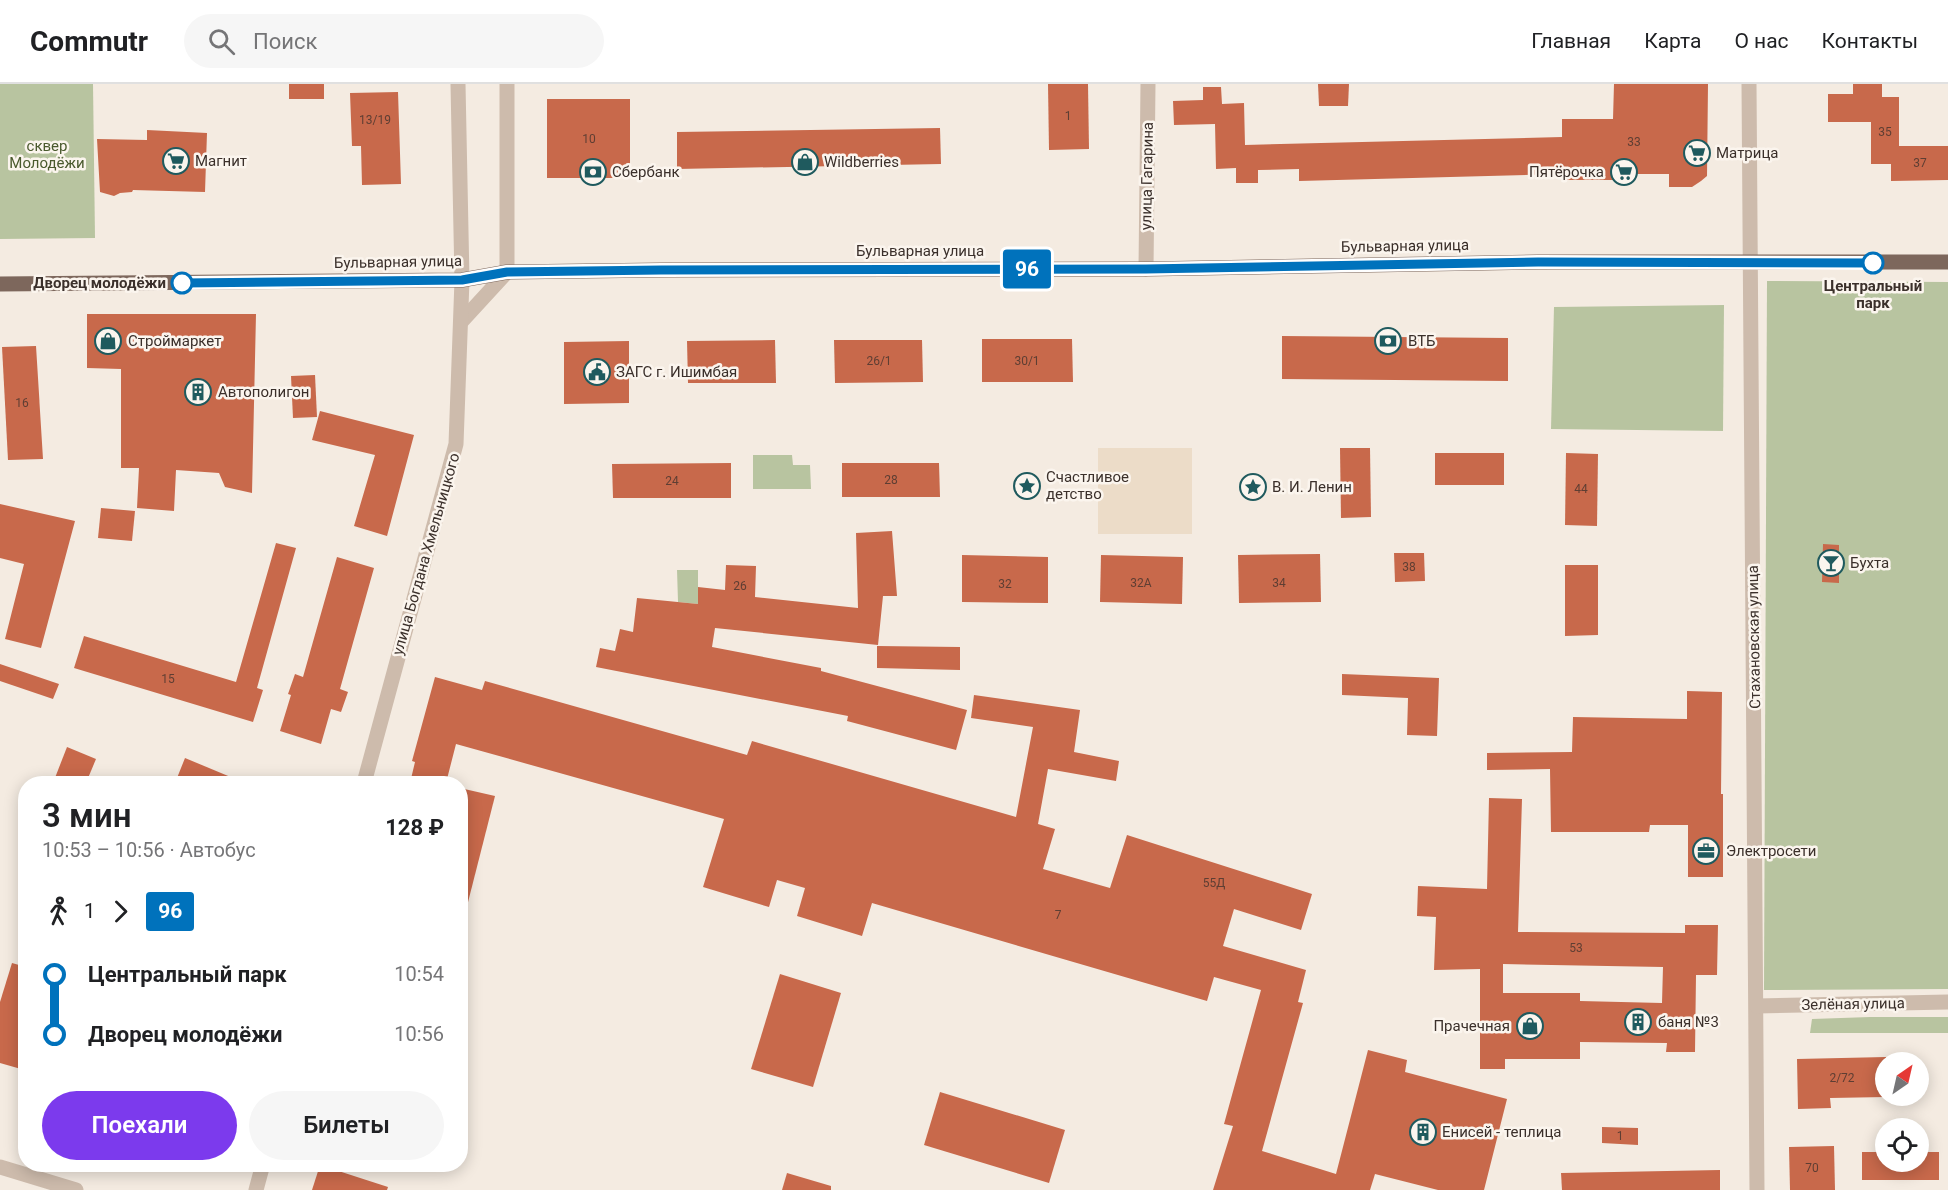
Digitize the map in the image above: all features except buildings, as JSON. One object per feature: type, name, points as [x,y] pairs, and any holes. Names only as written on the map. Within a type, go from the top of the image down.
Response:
[{"type":"main road","name":"Бульварная улица","points":[[0,284],[462,280],[507,272],[684,270],[1146,269],[1538,262],[1948,262]]},
{"type":"street","name":"улица Богдана Хмельницкого","points":[[366,776],[456,444],[462,321],[458,84]]},
{"type":"street","points":[[462,321],[507,272],[507,84]]},
{"type":"street","name":"улица Гагарина","points":[[1146,269],[1148,84]]},
{"type":"street","name":"Стахановская улица","points":[[1749,84],[1758,1190]]},
{"type":"street","name":"Зелёная улица","points":[[1757,1006],[1948,1002]]},
{"type":"street","points":[[0,1167],[76,1190]]},
{"type":"street","points":[[256,1190],[261,1172]]},
{"type":"green space","name":"сквер Молодёжи","points":[[0,84],[93,84],[95,238],[0,239]]},
{"type":"green space","points":[[1767,281],[1948,282],[1948,989],[1764,990]]},
{"type":"green space","points":[[1724,305],[1723,431],[1551,429],[1554,307]]},
{"type":"green space","points":[[753,455],[792,455],[793,465],[810,465],[811,489],[753,489]]},
{"type":"green space","points":[[677,570],[698,570],[698,604],[678,602]]},
{"type":"green space","points":[[1948,1017],[1948,1033],[1810,1033],[1812,1019]]},
{"type":"shaded area","points":[[1098,448],[1192,448],[1192,534],[1098,534]]},
{"type":"bus line","name":"96","points":[[182,283],[462,280],[507,272],[661,270],[1146,269],[1538,262],[1873,263]]},
{"type":"place","name":"Матрица","points":[[1697,153]]},
{"type":"place","name":"Магнит","points":[[176,161]]},
{"type":"place","name":"Wildberries","points":[[805,162]]},
{"type":"place","name":"Сбербанк","points":[[593,172]]},
{"type":"place","name":"Пятёрочка","points":[[1624,172]]},
{"type":"place","name":"Центральный парк","points":[[1873,263]]},
{"type":"place","name":"Дворец молодёжи","points":[[182,283]]},
{"type":"place","name":"Строймаркет","points":[[108,341]]},
{"type":"place","name":"ВТБ","points":[[1388,341]]},
{"type":"place","name":"ЗАГС г. Ишимбая","points":[[597,372]]},
{"type":"place","name":"Автополигон","points":[[198,392]]},
{"type":"place","name":"Счастливое детство","points":[[1027,486]]},
{"type":"place","name":"В. И. Ленин","points":[[1253,487]]},
{"type":"place","name":"Бухта","points":[[1831,563]]},
{"type":"place","name":"Электросети","points":[[1706,851]]},
{"type":"place","name":"баня №3","points":[[1638,1022]]},
{"type":"place","name":"Прачечная","points":[[1530,1026]]},
{"type":"place","name":"Енисей - теплица","points":[[1423,1132]]}]
